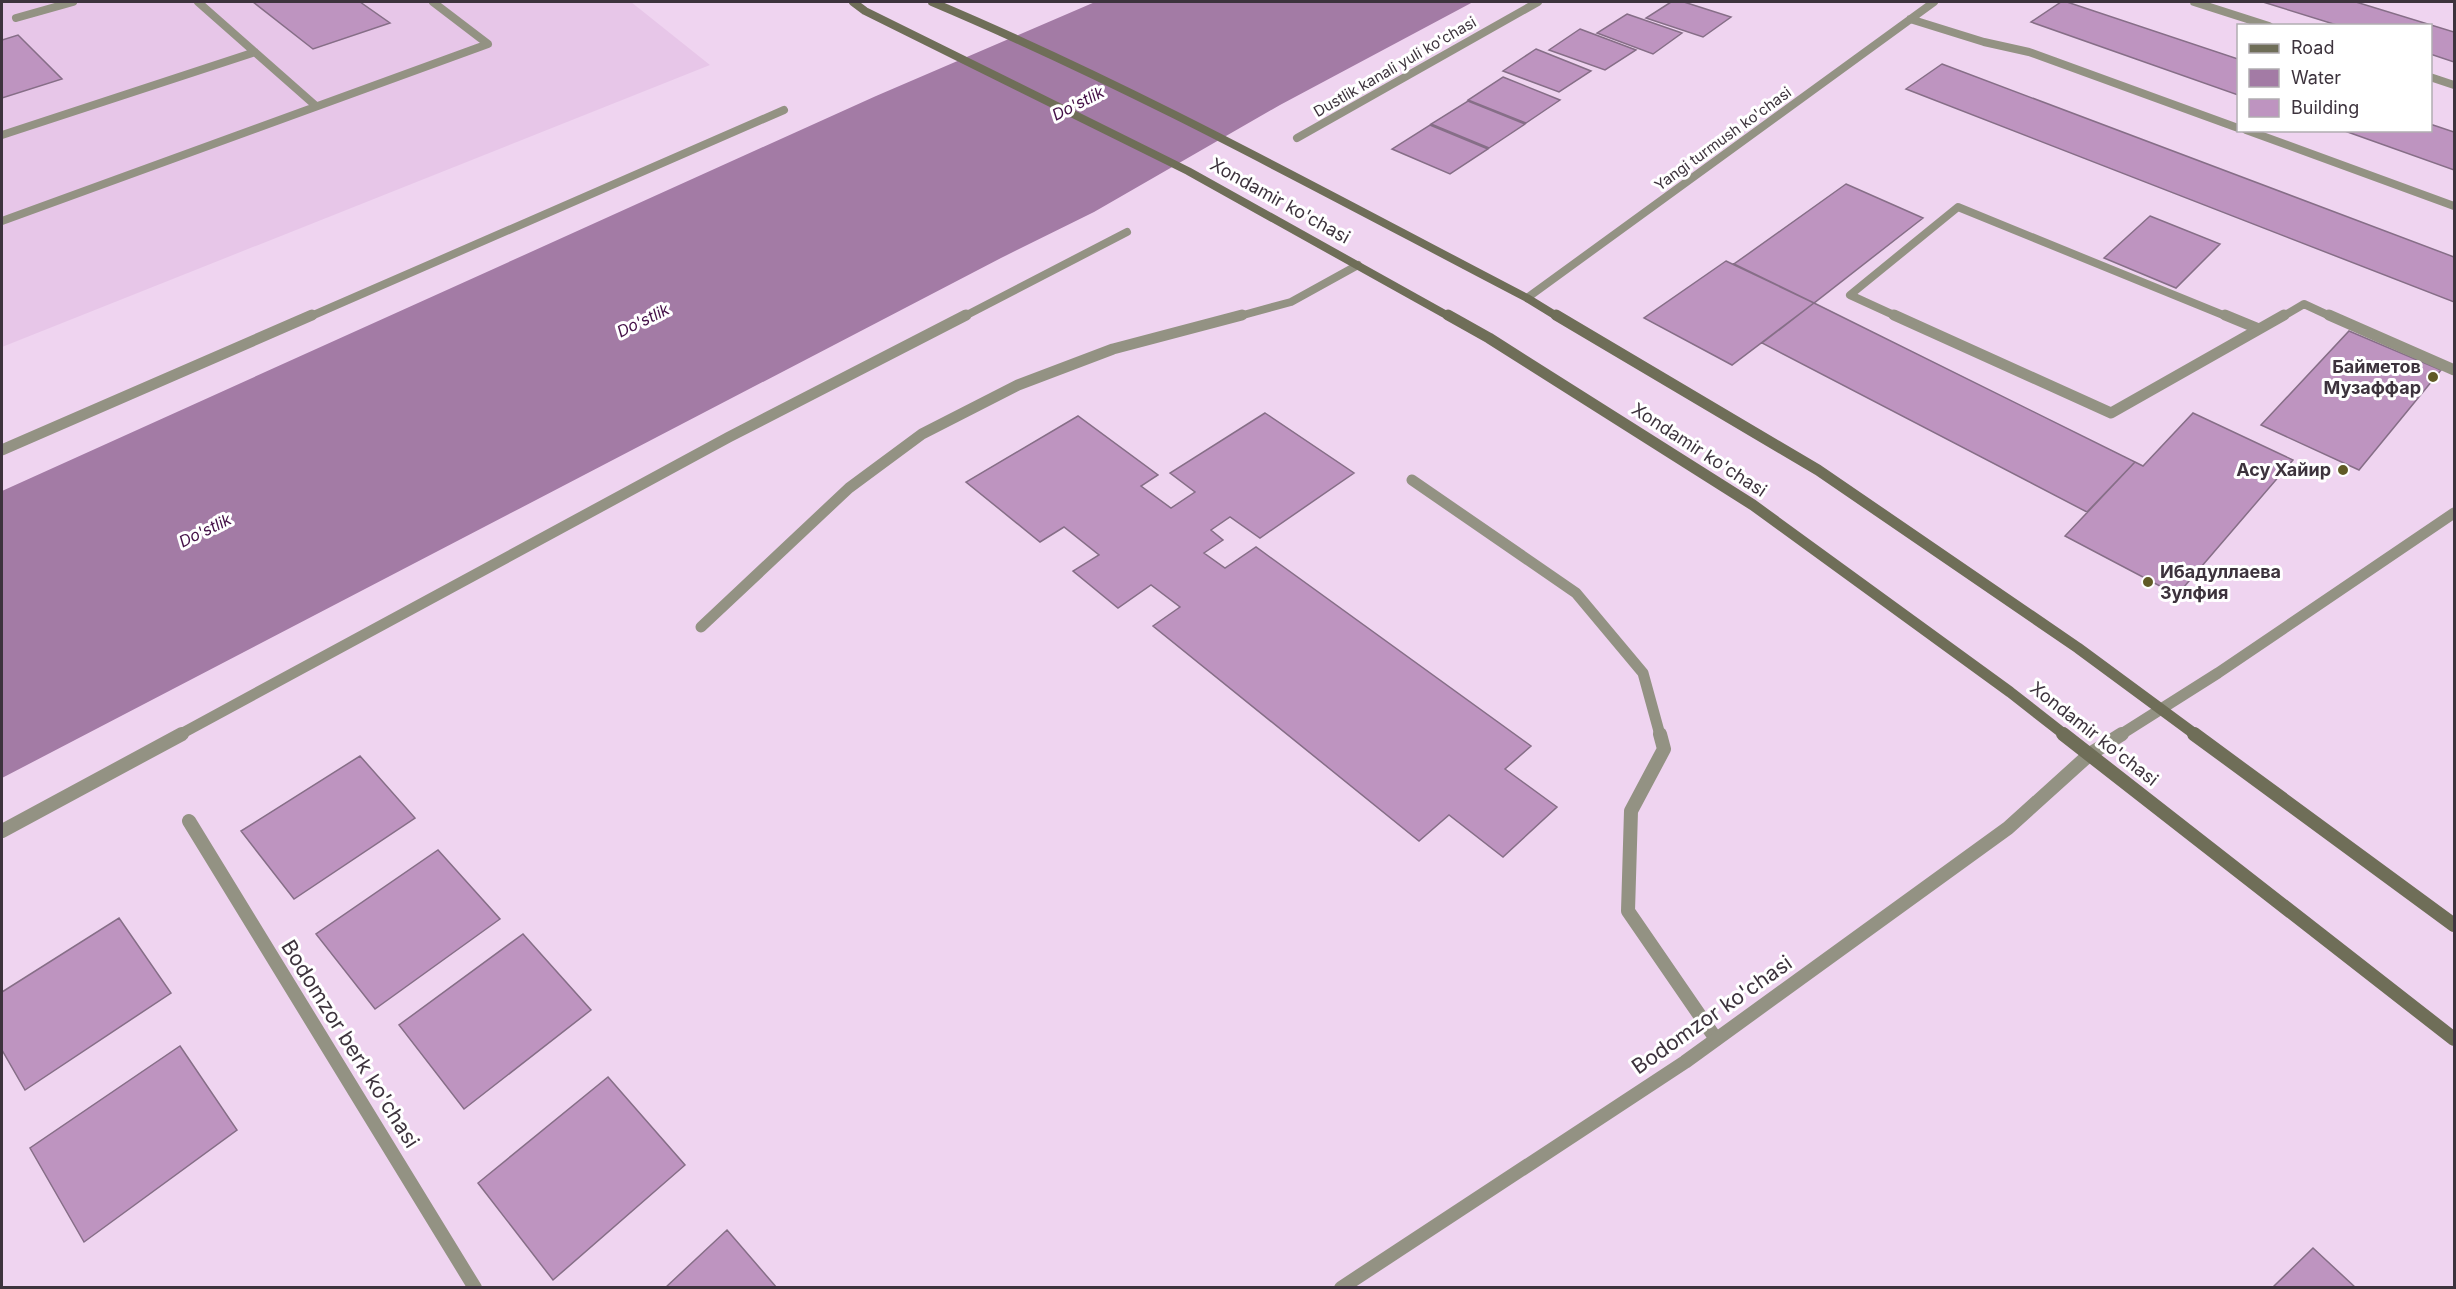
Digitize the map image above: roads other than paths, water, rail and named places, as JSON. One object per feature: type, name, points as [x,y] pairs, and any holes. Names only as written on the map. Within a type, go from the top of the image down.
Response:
[{"type":"main road","name":"Xondamir ko'chasi","points":[[853,2],[865,11],[1188,171],[1489,338],[1753,505],[1952,649],[2090,754],[2454,1039]]},
{"type":"main road","name":"Xondamir ko'chasi","points":[[932,2],[1005,33],[1230,144],[1527,298],[1818,470],[2078,648],[2454,925]]},
{"type":"street","points":[[16,18],[73,2]]},
{"type":"street","points":[[198,2],[316,106]]},
{"type":"street","points":[[2,221],[488,44],[433,2]]},
{"type":"street","name":"Dustlik kanali yuli ko'chasi","points":[[1297,138],[1538,2]]},
{"type":"street","name":"Yangi turmush ko'chasi","points":[[1527,298],[1934,2]]},
{"type":"street","points":[[2194,2],[2263,24]]},
{"type":"street","points":[[1910,19],[1984,42],[2029,52],[2237,128]]},
{"type":"street","points":[[2,135],[255,52]]},
{"type":"street","points":[[2432,78],[2454,85]]},
{"type":"street","points":[[2,450],[784,110]]},
{"type":"street","points":[[2251,132],[2454,206]]},
{"type":"street","points":[[2259,329],[1958,207],[1850,295],[2111,413],[2304,304],[2454,370]]},
{"type":"street","points":[[2,831],[729,436],[1127,232]]},
{"type":"street","points":[[701,627],[849,488],[922,434],[1018,385],[1113,350],[1291,302],[1358,265]]},
{"type":"street","points":[[1412,480],[1576,593],[1643,673],[1664,749],[1631,811],[1628,911],[1716,1039]]},
{"type":"street","points":[[2161,709],[2218,674],[2454,513]]},
{"type":"street","name":"Bodomzor ko'chasi","points":[[1341,1287],[1716,1039],[2008,828],[2090,754],[2161,709]]},
{"type":"street","name":"Bodomzor berk ko'chasi","points":[[189,822],[475,1287]]},
{"type":"water","name":"Do'stlik","points":[[1095,2],[1473,2],[1280,105],[1094,212],[1001,258],[2,778],[2,491],[876,96]]},
{"type":"place","name":"Байметов Музаффар","points":[[2433,377]]},
{"type":"place","name":"Асу Хайир","points":[[2343,470]]},
{"type":"place","name":"Ибадуллаева Зулфия","points":[[2148,582]]}]
